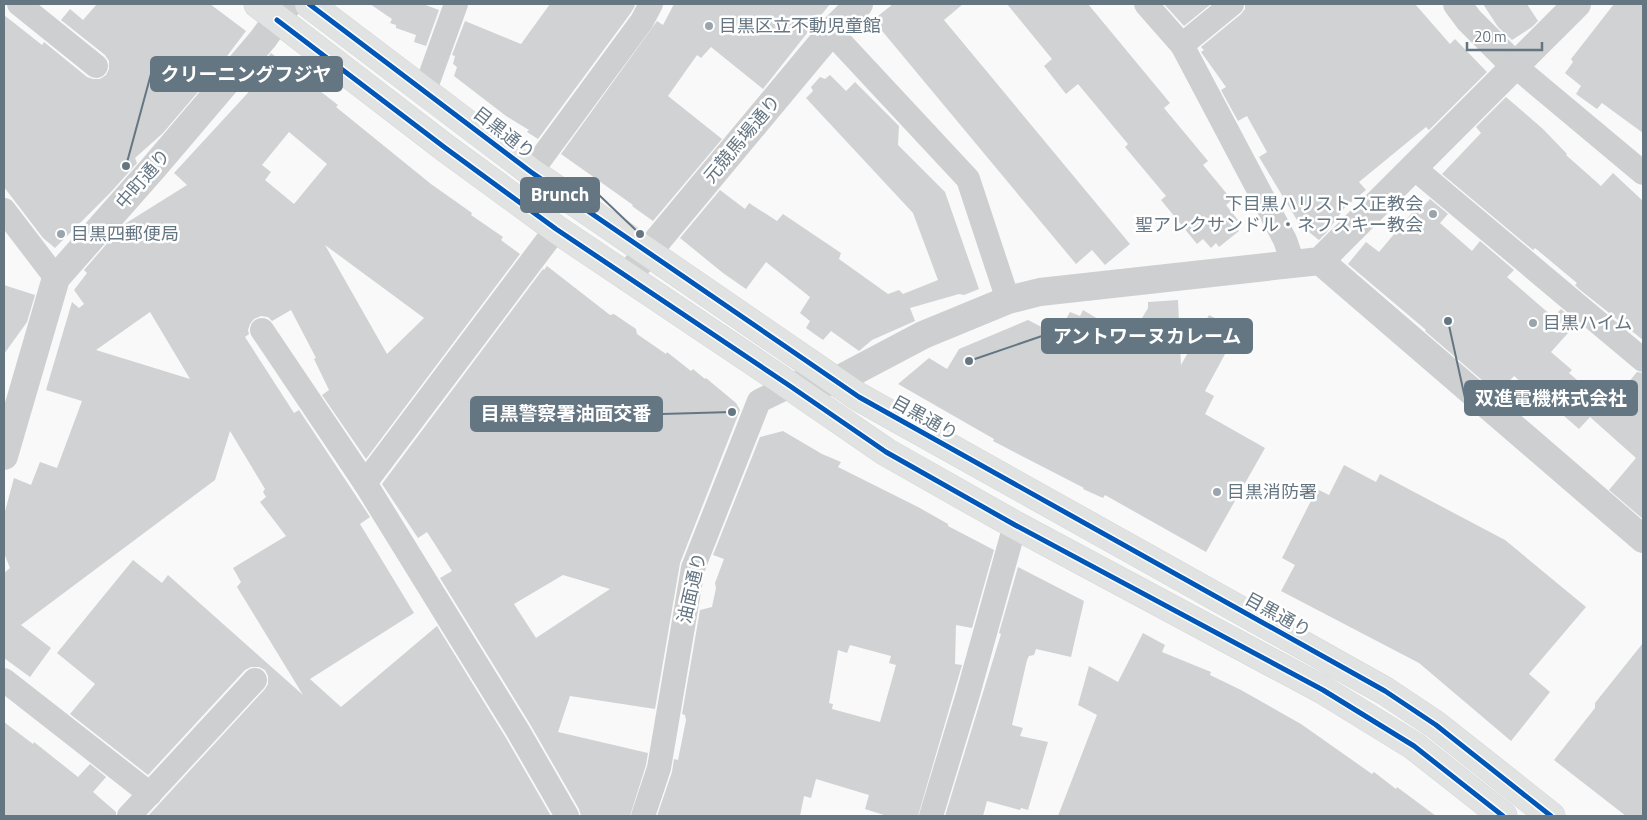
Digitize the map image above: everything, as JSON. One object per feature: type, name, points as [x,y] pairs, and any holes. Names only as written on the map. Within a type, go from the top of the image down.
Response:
[{"type":"main road","name":"目黒通り","points":[[293,7],[425,90],[531,172],[860,397],[1385,691],[1436,725],[1551,816]]},
{"type":"main road","points":[[293,7],[444,147],[556,229],[886,452],[1015,525],[1322,690],[1414,746],[1495,814]]},
{"type":"street","points":[[19,4],[96,66]]},
{"type":"street","points":[[425,90],[456,4]]},
{"type":"street","points":[[531,172],[642,22],[651,4]]},
{"type":"street","name":"元競馬場通り","points":[[627,277],[831,32],[859,4]]},
{"type":"street","points":[[1146,4],[1182,45],[1285,240],[1293,264]]},
{"type":"street","points":[[1182,45],[1232,4]]},
{"type":"street","points":[[1457,4],[1469,20],[1514,66],[1643,174]]},
{"type":"street","points":[[790,386],[836,381],[923,336],[1008,300],[1040,292],[1320,261],[1577,4]]},
{"type":"street","name":"中町通り","points":[[4,456],[56,278],[293,7]]},
{"type":"street","points":[[831,32],[968,179],[1008,300]]},
{"type":"street","points":[[1414,168],[1643,360]]},
{"type":"street","points":[[4,210],[56,278]]},
{"type":"street","points":[[365,483],[556,229]]},
{"type":"street","points":[[1320,261],[1643,540]]},
{"type":"street","points":[[262,330],[365,483],[518,730],[567,816]]},
{"type":"street","name":"油面通り","points":[[643,816],[659,768],[693,568],[759,401],[790,386]]},
{"type":"street","points":[[931,816],[968,694],[1015,525]]},
{"type":"street","points":[[4,680],[150,794]]},
{"type":"street","points":[[129,816],[255,680]]},
{"type":"building","points":[[97,4],[210,4],[246,31],[215,72],[163,133],[135,158],[137,163],[55,248],[43,238],[4,187],[4,15],[42,45],[44,42],[87,77],[100,79],[106,75],[109,69],[109,61],[105,55],[61,20],[70,9],[83,20]]},
{"type":"building","points":[[370,4],[423,4],[439,10],[426,46],[414,42],[416,35],[396,28],[396,25],[390,23],[392,19]]},
{"type":"building","points":[[550,4],[632,4],[635,6],[538,139],[527,132],[529,130],[506,116],[454,76],[457,67],[453,64],[455,56],[452,55],[465,21],[521,44]]},
{"type":"building","points":[[674,4],[830,4],[763,89],[711,47],[701,58],[697,55],[668,96],[722,139],[653,221],[561,154],[657,21],[663,25]]},
{"type":"building","points":[[893,4],[963,4],[944,20],[1130,244],[1105,265],[1092,250],[1076,264],[873,20]]},
{"type":"building","points":[[1007,4],[1088,4],[1170,103],[1164,108],[1208,161],[1203,165],[1232,200],[1226,205],[1238,220],[1233,223],[1239,231],[1219,247],[1216,243],[1211,248],[1203,239],[1197,244],[1161,200],[1166,196],[1125,147],[1128,144],[1078,84],[1066,94],[1044,66],[1052,59]]},
{"type":"building","points":[[1164,4],[1211,4],[1184,26]]},
{"type":"building","points":[[1245,4],[1415,4],[1450,44],[1455,39],[1487,72],[1429,130],[1426,127],[1359,182],[1366,190],[1345,207],[1319,240],[1300,225],[1259,157],[1267,152],[1247,116],[1238,121],[1221,90],[1226,87],[1201,52],[1204,50],[1201,47],[1241,14],[1245,9]]},
{"type":"building","points":[[1483,4],[1527,4],[1538,21],[1512,40],[1498,27]]},
{"type":"building","points":[[1614,4],[1643,4],[1643,133],[1602,103],[1597,109],[1576,94],[1581,86],[1565,73],[1573,62],[1571,59]]},
{"type":"building","points":[[271,53],[338,105],[336,107],[431,184],[503,237],[501,240],[520,254],[366,459],[322,395],[329,390],[314,359],[316,358],[291,310],[272,321],[268,317],[261,316],[254,319],[250,324],[249,334],[245,337],[294,413],[299,410],[370,517],[360,524],[414,613],[310,679],[341,707],[437,626],[506,738],[551,816],[148,816],[265,689],[268,684],[268,676],[265,670],[259,667],[251,667],[245,670],[148,775],[70,714],[95,684],[57,653],[133,560],[162,583],[168,575],[303,695],[237,587],[241,582],[233,568],[286,536],[260,502],[266,497],[263,492],[265,489],[230,431],[215,480],[21,625],[51,648],[30,677],[4,658],[4,573],[10,568],[4,553],[4,515],[14,478],[31,485],[40,462],[57,468],[82,401],[46,390],[72,302],[79,308],[84,304],[74,290],[87,273],[84,270],[123,225],[187,185],[174,173],[267,72],[261,66]],"holes":[[[289,132],[327,164],[294,204],[265,180],[271,172],[262,165]],[[325,245],[424,318],[387,354]],[[150,312],[190,379],[96,350]]]},
{"type":"building","points":[[830,75],[846,91],[855,82],[899,126],[898,145],[945,192],[979,289],[964,295],[959,294],[910,308],[915,321],[872,340],[859,351],[831,331],[823,340],[806,328],[810,321],[800,313],[810,297],[766,262],[746,289],[680,238],[720,190],[745,209],[749,203],[777,221],[783,214],[841,253],[839,259],[888,294],[899,290],[903,294],[938,280],[913,213],[806,98],[813,91],[811,87],[820,77],[825,79]]},
{"type":"building","points":[[1506,97],[1543,129],[1566,155],[1601,186],[1613,173],[1643,201],[1643,340],[1579,289],[1575,285],[1577,283],[1535,248],[1533,250],[1442,174],[1481,133],[1476,127]]},
{"type":"building","points":[[1430,199],[1448,214],[1440,223],[1472,251],[1480,241],[1514,270],[1507,277],[1553,317],[1561,309],[1577,323],[1551,352],[1572,370],[1569,373],[1608,407],[1637,372],[1643,373],[1643,519],[1609,490],[1636,458],[1590,417],[1579,429],[1556,409],[1554,411],[1514,376],[1498,394],[1348,264],[1366,242],[1379,252],[1417,207],[1420,210]]},
{"type":"building","points":[[547,266],[610,315],[614,314],[636,329],[637,334],[666,354],[667,352],[691,371],[693,369],[706,378],[736,403],[740,410],[680,563],[655,709],[570,696],[558,732],[648,753],[630,816],[581,816],[579,809],[530,724],[440,578],[452,571],[427,532],[418,538],[382,484]],"holes":[[[563,575],[610,589],[536,638],[514,604]]]},
{"type":"building","points":[[4,285],[35,295],[27,322],[4,354]]},
{"type":"building","points":[[1178,300],[1181,365],[1209,315],[1238,330],[1205,391],[1214,396],[1205,414],[1265,448],[1206,552],[1105,495],[1103,498],[1083,489],[993,441],[994,439],[898,384],[929,358],[947,369],[959,349],[1028,320],[1057,335],[1070,312],[1080,316],[1083,310],[1108,325],[1112,322],[1132,335],[1148,308],[1148,302]]},
{"type":"building","points":[[783,431],[822,454],[841,462],[838,467],[918,507],[948,524],[948,526],[994,550],[972,628],[956,625],[955,664],[962,665],[918,816],[887,816],[865,809],[869,795],[816,779],[811,798],[804,796],[800,816],[657,816],[672,772],[674,759],[678,760],[686,720],[685,715],[682,714],[700,610],[712,607],[716,588],[715,583],[724,559],[713,555],[760,437]],"holes":[[[850,645],[891,656],[889,663],[896,665],[880,722],[832,709],[833,704],[829,703],[838,650],[847,653]]]},
{"type":"building","points":[[1344,465],[1376,482],[1380,474],[1505,540],[1586,607],[1529,674],[1550,692],[1511,741],[1419,663],[1281,591],[1295,565],[1282,558],[1317,489],[1329,495]]},
{"type":"building","points":[[1018,567],[1084,601],[1071,657],[1036,649],[1034,655],[1029,656],[1027,660],[1012,725],[1023,728],[1020,736],[1048,742],[1028,810],[1021,808],[1020,810],[987,801],[983,816],[945,816],[1001,634],[999,633]]},
{"type":"building","points":[[1143,633],[1165,645],[1162,652],[1211,672],[1210,675],[1301,724],[1372,774],[1374,772],[1396,789],[1397,787],[1436,816],[1058,816],[1097,715],[1078,705],[1089,666],[1118,682]]},
{"type":"building","points":[[1643,643],[1643,816],[1626,816],[1554,760],[1595,708],[1595,703]]},
{"type":"building","points":[[4,722],[33,744],[34,742],[78,777],[90,764],[106,777],[93,792],[116,812],[116,816],[4,816]]},
{"type":"cycle path","points":[[309,4],[531,172],[859,397],[1385,691],[1436,725],[1551,816]]},
{"type":"cycle path","points":[[277,20],[444,147],[556,229],[886,452],[1015,525],[1323,690],[1414,746],[1503,816]]},
{"type":"place","name":"目黒区立不動児童館","points":[[709,26]]},
{"type":"place","name":"クリーニングフジヤ","points":[[126,166]]},
{"type":"place","name":"下目黒ハリストス正教会 聖アレクサンドル・ネフスキー教会","points":[[1433,214]]},
{"type":"place","name":"目黒四郵便局","points":[[61,234]]},
{"type":"place","name":"Brunch","points":[[640,234]]},
{"type":"place","name":"双進電機株式会社","points":[[1448,321]]},
{"type":"place","name":"目黒ハイム","points":[[1533,323]]},
{"type":"place","name":"アントワーヌカレーム","points":[[969,361]]},
{"type":"place","name":"目黒警察署油面交番","points":[[732,412]]},
{"type":"place","name":"目黒消防署","points":[[1217,492]]}]
